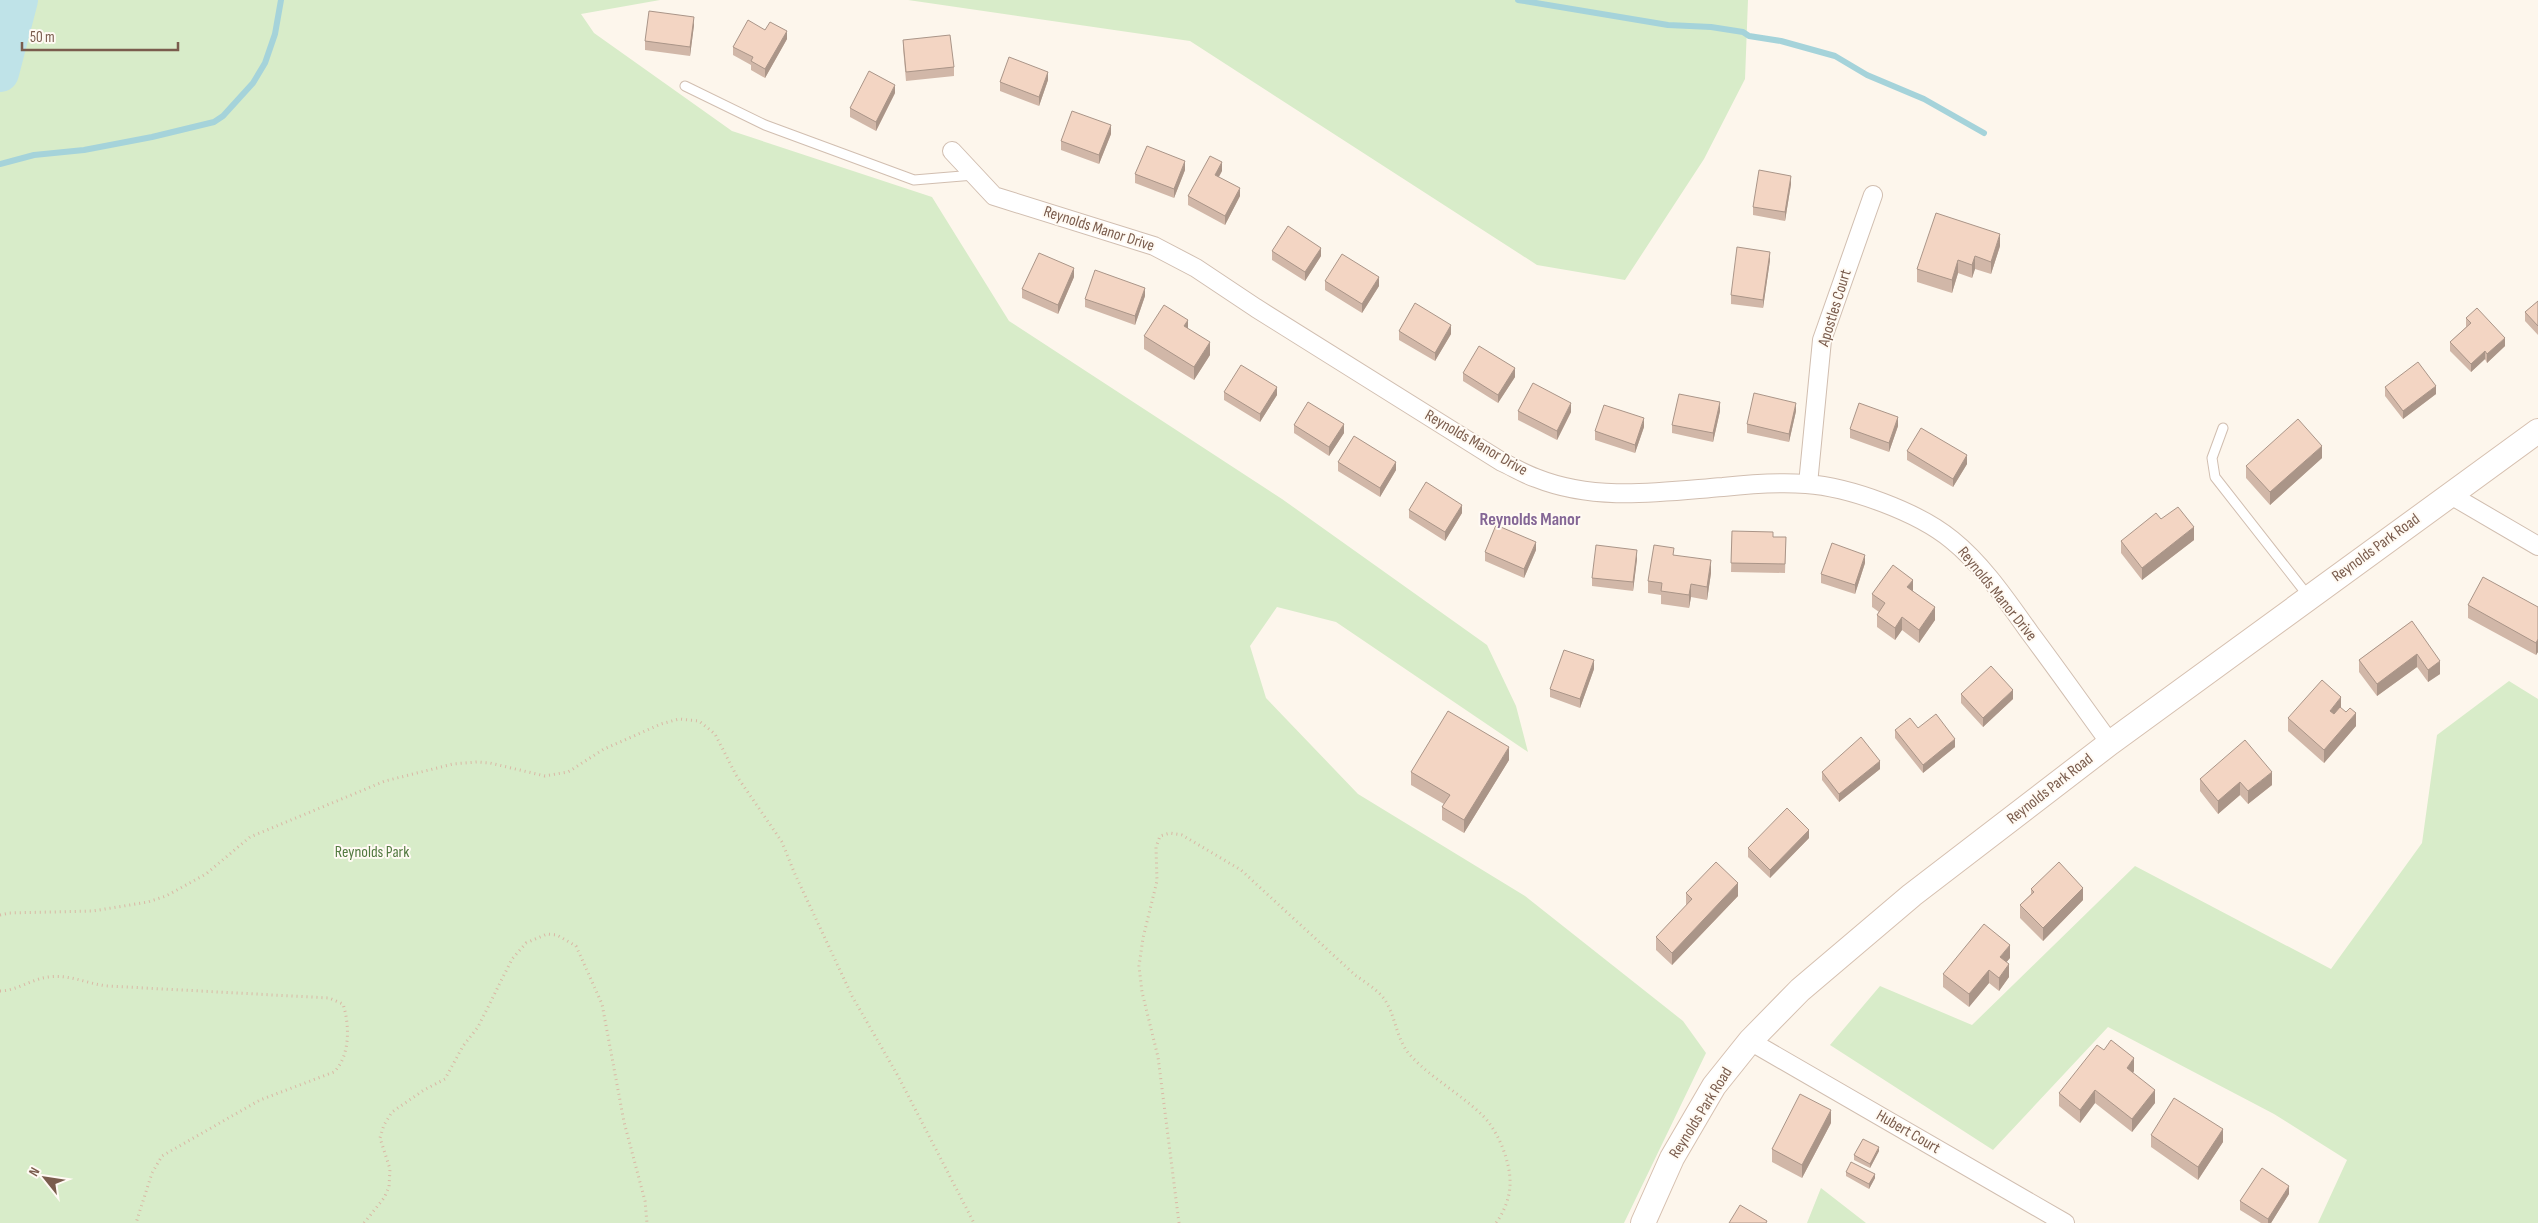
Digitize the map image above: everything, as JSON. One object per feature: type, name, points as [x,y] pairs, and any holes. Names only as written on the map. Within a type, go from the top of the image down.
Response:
[{"type":"main road","name":"Reynolds Park Road","points":[[1643,1223],[1672,1158],[1714,1086],[1750,1041],[1800,990],[1912,895],[2110,743],[2449,494],[2538,431]]},
{"type":"street","name":"Reynolds Manor Drive","points":[[952,151],[994,196],[1109,230],[1154,246],[1179,259],[1502,462],[1536,478],[1563,486],[1601,493],[1639,494],[1773,482],[1808,484],[1848,492],[1893,508],[1928,524],[1952,540],[2009,603],[2110,743]]},
{"type":"street","name":"Apostles Court","points":[[1808,484],[1822,340],[1873,195]]},
{"type":"street","points":[[2449,494],[2538,546]]},
{"type":"street","name":"Hubert Court","points":[[1750,1041],[2065,1223]]},
{"type":"lane","points":[[685,86],[765,125],[914,180],[974,175]]},
{"type":"lane","points":[[2223,428],[2212,458],[2215,477],[2309,597]]},
{"type":"path","points":[[0,916],[9,913],[93,911],[148,902],[166,896],[206,874],[250,837],[385,781],[453,764],[477,762],[490,763],[545,776],[568,772],[604,749],[661,724],[679,719],[699,721],[715,734],[736,775],[782,842],[852,996],[898,1076],[974,1223]]},
{"type":"path","points":[[1179,1223],[1158,1057],[1142,992],[1139,966],[1144,930],[1158,881],[1156,847],[1160,836],[1170,833],[1182,835],[1241,870],[1355,975],[1371,987],[1384,1000],[1395,1029],[1410,1055],[1482,1115],[1493,1129],[1501,1148],[1510,1182],[1508,1198],[1496,1223]]},
{"type":"path","points":[[364,1223],[384,1198],[389,1187],[390,1169],[380,1138],[384,1125],[392,1112],[424,1090],[445,1079],[463,1046],[478,1027],[512,959],[526,943],[546,934],[557,935],[576,946],[602,1004],[624,1122],[645,1201],[647,1223]]},
{"type":"path","points":[[0,991],[6,991],[34,979],[65,975],[93,984],[329,998],[343,1004],[346,1053],[342,1064],[334,1072],[246,1107],[162,1156],[152,1173],[136,1223]]},
{"type":"green space","name":"Reynolds Park","points":[[0,0],[660,0],[581,14],[594,33],[732,131],[932,197],[1009,321],[1282,499],[1487,645],[1516,706],[1528,752],[1336,622],[1277,607],[1250,646],[1266,698],[1358,794],[1525,896],[1683,1021],[1706,1053],[1624,1223],[0,1223]]},
{"type":"green space","points":[[908,0],[1748,0],[1745,79],[1704,159],[1625,280],[1537,265],[1190,41]]},
{"type":"green space","points":[[2509,681],[2538,699],[2538,1223],[2318,1223],[2347,1160],[2274,1114],[2108,1027],[1993,1150],[1830,1045],[1880,986],[1972,1025],[2135,866],[2331,969],[2422,843],[2437,735]]},
{"type":"green space","points":[[1821,1188],[1866,1223],[1807,1223]]},
{"type":"building","points":[[649,11],[694,17],[690,47],[645,41]]},
{"type":"building","points":[[748,20],[765,30],[770,22],[787,31],[765,69],[751,61],[753,57],[733,47]]},
{"type":"building","points":[[950,35],[954,67],[906,72],[903,40]]},
{"type":"building","points":[[1009,57],[1048,72],[1039,97],[1000,82]]},
{"type":"building","points":[[869,71],[895,85],[876,122],[850,108]]},
{"type":"building","points":[[1072,111],[1111,125],[1099,155],[1061,141]]},
{"type":"building","points":[[1147,146],[1185,161],[1174,189],[1135,174]]},
{"type":"building","points":[[1210,156],[1222,162],[1215,175],[1240,188],[1225,216],[1188,196]]},
{"type":"building","points":[[1759,170],[1791,176],[1785,212],[1753,207]]},
{"type":"building","points":[[1936,213],[2000,234],[1991,262],[1975,256],[1972,265],[1958,260],[1952,280],[1917,269]]},
{"type":"building","points":[[1288,226],[1321,248],[1305,272],[1272,251]]},
{"type":"building","points":[[1737,247],[1770,252],[1763,300],[1731,295]]},
{"type":"building","points":[[1039,253],[1074,268],[1058,305],[1022,289]]},
{"type":"building","points":[[1342,254],[1379,277],[1362,304],[1325,281]]},
{"type":"building","points":[[1095,270],[1145,288],[1135,316],[1085,299]]},
{"type":"building","points":[[2538,301],[2538,326],[2525,312]]},
{"type":"building","points":[[1415,303],[1451,325],[1435,353],[1399,331]]},
{"type":"building","points":[[1164,305],[1188,320],[1184,326],[1210,342],[1194,367],[1144,336]]},
{"type":"building","points":[[2477,308],[2505,338],[2487,354],[2485,351],[2471,364],[2450,342],[2471,323],[2466,318]]},
{"type":"building","points":[[1479,346],[1515,368],[1498,395],[1463,373]]},
{"type":"building","points":[[2418,362],[2436,386],[2403,411],[2385,387]]},
{"type":"building","points":[[1241,365],[1277,387],[1260,414],[1224,392]]},
{"type":"building","points":[[1533,383],[1571,403],[1557,431],[1518,411]]},
{"type":"building","points":[[1754,393],[1796,403],[1789,434],[1747,424]]},
{"type":"building","points":[[1679,394],[1720,402],[1713,433],[1672,425]]},
{"type":"building","points":[[1308,402],[1344,424],[1329,447],[1294,425]]},
{"type":"building","points":[[1859,403],[1898,417],[1889,443],[1850,429]]},
{"type":"building","points":[[1604,405],[1644,418],[1635,445],[1595,431]]},
{"type":"building","points":[[2298,419],[2322,446],[2270,492],[2246,466]]},
{"type":"building","points":[[1921,428],[1967,455],[1953,479],[1907,451]]},
{"type":"building","points":[[1354,436],[1396,462],[1380,488],[1338,462]]},
{"type":"building","points":[[1426,482],[1462,505],[1445,532],[1409,510]]},
{"type":"building","points":[[2178,507],[2194,527],[2142,568],[2121,541],[2156,513],[2161,519]]},
{"type":"building","points":[[1496,525],[1536,542],[1524,569],[1485,552]]},
{"type":"building","points":[[1732,531],[1773,532],[1773,537],[1786,537],[1785,564],[1731,563]]},
{"type":"building","points":[[1832,543],[1865,555],[1855,585],[1821,574]]},
{"type":"building","points":[[1596,545],[1637,550],[1633,582],[1592,578]]},
{"type":"building","points":[[1654,545],[1674,548],[1673,555],[1711,560],[1707,587],[1691,584],[1689,595],[1661,591],[1662,583],[1648,581]]},
{"type":"building","points":[[1893,565],[1913,580],[1907,587],[1935,607],[1919,630],[1902,617],[1895,628],[1877,615],[1885,603],[1872,594]]},
{"type":"building","points":[[2483,577],[2538,607],[2538,639],[2536,643],[2468,605]]},
{"type":"building","points":[[2412,621],[2440,661],[2428,670],[2417,654],[2377,684],[2359,660]]},
{"type":"building","points":[[1564,650],[1594,660],[1580,699],[1550,689]]},
{"type":"building","points":[[1991,666],[2013,690],[1983,718],[1961,694]]},
{"type":"building","points":[[2322,680],[2341,697],[2330,711],[2334,714],[2340,707],[2346,712],[2350,708],[2356,713],[2324,750],[2288,718]]},
{"type":"building","points":[[1448,711],[1509,747],[1464,820],[1442,807],[1450,795],[1411,772]]},
{"type":"building","points":[[1936,714],[1955,739],[1923,765],[1895,730],[1910,718],[1918,728]]},
{"type":"building","points":[[1861,737],[1880,761],[1839,794],[1822,772]]},
{"type":"building","points":[[2245,740],[2272,772],[2248,791],[2240,782],[2218,801],[2200,779]]},
{"type":"building","points":[[1787,808],[1809,830],[1770,870],[1748,848]]},
{"type":"building","points":[[1716,862],[1738,883],[1672,953],[1656,937],[1692,899],[1686,893]]},
{"type":"building","points":[[2059,862],[2083,888],[2043,928],[2020,905],[2034,892],[2031,889]]},
{"type":"building","points":[[1984,924],[2010,945],[2000,957],[2009,964],[1999,978],[1989,970],[1969,994],[1943,974]]},
{"type":"building","points":[[2111,1040],[2134,1058],[2127,1068],[2155,1090],[2132,1119],[2095,1090],[2080,1110],[2059,1093],[2097,1045],[2104,1050]]},
{"type":"building","points":[[1800,1094],[1831,1110],[1802,1165],[1772,1149]]},
{"type":"building","points":[[2174,1098],[2223,1129],[2198,1167],[2151,1135]]},
{"type":"building","points":[[1863,1139],[1879,1147],[1870,1164],[1854,1155]]},
{"type":"building","points":[[1851,1162],[1875,1174],[1869,1184],[1846,1172]]},
{"type":"building","points":[[2262,1168],[2289,1186],[2268,1219],[2240,1201]]},
{"type":"building","points":[[1740,1205],[1767,1221],[1766,1223],[1729,1223]]},
{"type":"waterway","points":[[0,73],[19,0]]},
{"type":"waterway","points":[[0,164],[34,155],[84,150],[152,137],[214,122],[223,116],[253,83],[265,63],[275,34],[281,0]]},
{"type":"waterway","points":[[1518,0],[1668,25],[1711,27],[1743,32],[1749,36],[1781,41],[1835,56],[1867,75],[1924,99],[1984,133]]},
{"type":"district","name":"Reynolds Manor","points":[[1530,519]]}]
